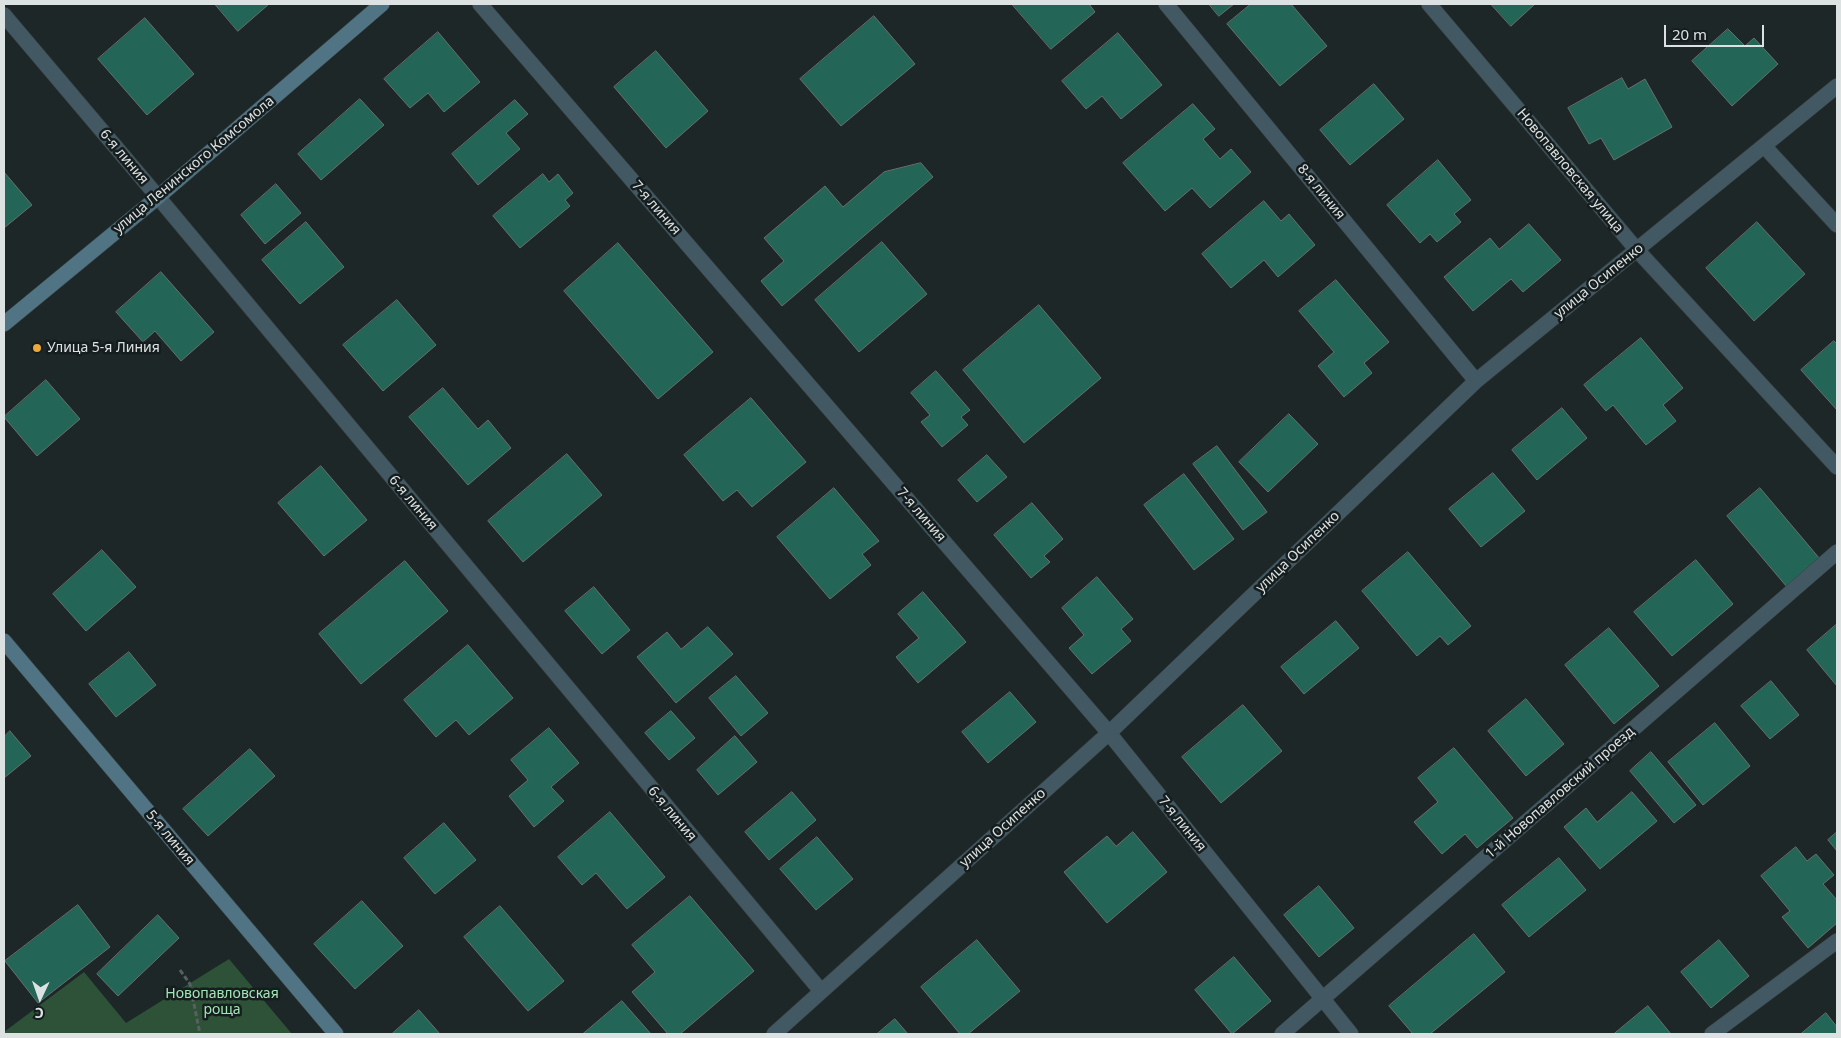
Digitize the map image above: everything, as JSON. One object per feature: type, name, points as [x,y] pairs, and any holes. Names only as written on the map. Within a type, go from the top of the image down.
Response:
[{"type":"street","name":"улица Ленинского Комсомола","points":[[4,324],[158,197],[382,4]]},
{"type":"street","name":"7-я линия","points":[[480,4],[1109,733],[1352,1034]]},
{"type":"street","name":"8-я линия","points":[[1166,4],[1476,381]]},
{"type":"street","name":"Новопавловская улица","points":[[1429,4],[1637,250],[1837,467]]},
{"type":"street","name":"6-я линия","points":[[4,15],[820,991]]},
{"type":"street","name":"улица Осипенко","points":[[774,1034],[1109,733],[1476,381],[1837,86]]},
{"type":"street","points":[[1764,146],[1837,225]]},
{"type":"street","name":"1-й Новопавловский проезд","points":[[1282,1034],[1837,552]]},
{"type":"street","name":"5-я линия","points":[[4,641],[336,1034]]},
{"type":"street","points":[[1712,1034],[1837,941]]},
{"type":"path","points":[[180,970],[190,984],[200,1034]]},
{"type":"green space","name":"Новопавловская роща","points":[[229,959],[292,1034],[4,1034],[4,1032],[84,972],[126,1023]]},
{"type":"building","points":[[215,4],[269,4],[238,31]]},
{"type":"building","points":[[1012,4],[1089,4],[1095,12],[1051,49]]},
{"type":"building","points":[[1209,4],[1234,4],[1219,16]]},
{"type":"building","points":[[1251,4],[1291,4],[1327,46],[1280,86],[1227,24]]},
{"type":"building","points":[[1491,4],[1535,4],[1511,26]]},
{"type":"building","points":[[874,16],[915,64],[841,126],[800,79]]},
{"type":"building","points":[[145,18],[194,74],[147,115],[98,59]]},
{"type":"building","points":[[1728,29],[1745,46],[1754,38],[1778,64],[1732,106],[1692,61]]},
{"type":"building","points":[[438,32],[480,82],[444,112],[428,93],[410,108],[384,79]]},
{"type":"building","points":[[1118,33],[1162,85],[1121,119],[1102,96],[1086,109],[1062,81]]},
{"type":"building","points":[[656,51],[708,111],[666,148],[614,87]]},
{"type":"building","points":[[1622,78],[1628,89],[1645,79],[1672,127],[1614,160],[1601,138],[1589,144],[1568,108]]},
{"type":"building","points":[[1374,84],[1404,119],[1350,165],[1320,130]]},
{"type":"building","points":[[360,99],[384,125],[321,180],[298,154]]},
{"type":"building","points":[[515,100],[528,114],[506,133],[520,149],[478,185],[452,154]]},
{"type":"building","points":[[1193,104],[1215,129],[1203,139],[1220,159],[1231,149],[1251,172],[1210,208],[1192,188],[1165,211],[1123,163]]},
{"type":"building","points":[[1438,160],[1471,200],[1454,214],[1461,222],[1437,242],[1430,234],[1420,243],[1387,205]]},
{"type":"building","points":[[921,163],[933,177],[782,306],[761,281],[784,261],[764,238],[825,186],[843,207],[884,172]]},
{"type":"building","points":[[4,172],[32,205],[4,228]]},
{"type":"building","points":[[543,174],[549,182],[558,174],[573,193],[565,200],[570,206],[520,248],[493,216]]},
{"type":"building","points":[[276,184],[301,213],[265,244],[241,215]]},
{"type":"building","points":[[1264,201],[1281,221],[1289,214],[1315,245],[1278,277],[1264,260],[1231,288],[1202,254]]},
{"type":"building","points":[[306,222],[344,267],[300,304],[262,260]]},
{"type":"building","points":[[1757,222],[1805,274],[1754,321],[1706,268]]},
{"type":"building","points":[[1529,224],[1561,260],[1523,292],[1511,279],[1473,311],[1444,277],[1490,238],[1499,249]]},
{"type":"building","points":[[882,242],[927,294],[859,352],[815,300]]},
{"type":"building","points":[[618,243],[713,352],[658,399],[564,291]]},
{"type":"building","points":[[161,272],[214,332],[181,361],[155,331],[143,342],[116,312]]},
{"type":"building","points":[[1336,280],[1389,342],[1364,363],[1372,373],[1344,397],[1318,366],[1334,352],[1299,311]]},
{"type":"building","points":[[397,300],[436,345],[383,391],[343,345]]},
{"type":"building","points":[[1039,305],[1101,378],[1024,443],[963,370]]},
{"type":"building","points":[[1641,338],[1683,388],[1663,405],[1676,421],[1646,445],[1613,405],[1606,411],[1584,385]]},
{"type":"building","points":[[1834,341],[1837,344],[1837,410],[1801,370]]},
{"type":"building","points":[[936,371],[970,410],[961,417],[968,425],[942,447],[921,422],[930,415],[911,393]]},
{"type":"building","points":[[46,380],[80,419],[37,456],[4,417]]},
{"type":"building","points":[[443,388],[478,429],[488,420],[511,448],[468,485],[409,417]]},
{"type":"building","points":[[751,398],[806,462],[752,507],[737,490],[723,501],[684,455]]},
{"type":"building","points":[[1562,408],[1587,438],[1537,480],[1512,450]]},
{"type":"building","points":[[1289,414],[1318,444],[1268,492],[1239,462]]},
{"type":"building","points":[[1217,446],[1267,512],[1243,530],[1193,464]]},
{"type":"building","points":[[567,454],[602,495],[523,562],[488,521]]},
{"type":"building","points":[[987,455],[1007,477],[977,502],[958,480]]},
{"type":"building","points":[[321,466],[367,520],[324,556],[278,503]]},
{"type":"building","points":[[1493,473],[1525,511],[1481,547],[1449,509]]},
{"type":"building","points":[[1184,474],[1234,539],[1194,570],[1144,505]]},
{"type":"building","points":[[834,488],[879,541],[862,554],[871,565],[830,599],[777,537]]},
{"type":"building","points":[[1760,488],[1820,559],[1787,587],[1727,516]]},
{"type":"building","points":[[1032,503],[1063,539],[1044,556],[1050,562],[1031,578],[994,535]]},
{"type":"building","points":[[102,550],[136,587],[86,631],[53,594]]},
{"type":"building","points":[[1408,552],[1471,626],[1448,645],[1440,636],[1417,656],[1362,591]]},
{"type":"building","points":[[1696,560],[1733,604],[1672,656],[1634,612]]},
{"type":"building","points":[[405,561],[448,611],[361,684],[319,634]]},
{"type":"building","points":[[1097,577],[1133,619],[1121,629],[1131,641],[1092,674],[1069,648],[1084,635],[1062,608]]},
{"type":"building","points":[[594,587],[630,630],[602,654],[565,611]]},
{"type":"building","points":[[923,592],[966,642],[918,683],[896,657],[919,638],[898,614]]},
{"type":"building","points":[[1336,621],[1359,648],[1304,694],[1281,667]]},
{"type":"building","points":[[1837,624],[1837,686],[1807,650]]},
{"type":"building","points":[[708,627],[733,654],[676,703],[637,657],[667,632],[681,649]]},
{"type":"building","points":[[1609,628],[1659,686],[1614,724],[1565,665]]},
{"type":"building","points":[[468,645],[513,698],[469,735],[456,720],[436,737],[404,700]]},
{"type":"building","points":[[129,652],[156,685],[116,717],[89,684]]},
{"type":"building","points":[[736,676],[768,713],[741,736],[709,698]]},
{"type":"building","points":[[1771,681],[1799,715],[1770,739],[1741,706]]},
{"type":"building","points":[[1010,692],[1036,722],[988,763],[962,732]]},
{"type":"building","points":[[1526,699],[1564,744],[1526,776],[1488,731]]},
{"type":"building","points":[[1243,705],[1282,751],[1221,803],[1182,757]]},
{"type":"building","points":[[671,711],[695,738],[669,760],[645,733]]},
{"type":"building","points":[[1715,723],[1750,766],[1703,805],[1668,762]]},
{"type":"building","points":[[549,728],[579,763],[551,787],[564,801],[534,827],[509,796],[528,780],[511,760]]},
{"type":"building","points":[[10,731],[31,756],[4,778],[4,737]]},
{"type":"building","points":[[735,736],[757,762],[718,795],[697,770]]},
{"type":"building","points":[[1454,748],[1513,818],[1477,848],[1465,834],[1442,854],[1414,822],[1438,802],[1418,778]]},
{"type":"building","points":[[250,749],[275,776],[208,836],[183,809]]},
{"type":"building","points":[[1651,752],[1696,805],[1674,823],[1630,771]]},
{"type":"building","points":[[792,792],[816,820],[769,860],[745,832]]},
{"type":"building","points":[[1632,792],[1657,821],[1600,869],[1564,827],[1586,808],[1597,822]]},
{"type":"building","points":[[610,812],[665,877],[627,909],[596,873],[582,885],[558,857]]},
{"type":"building","points":[[444,823],[476,860],[435,894],[404,858]]},
{"type":"building","points":[[1133,832],[1167,872],[1107,923],[1064,872],[1107,836],[1116,846]]},
{"type":"building","points":[[1837,832],[1837,851],[1828,840]]},
{"type":"building","points":[[817,837],[853,879],[816,910],[780,869]]},
{"type":"building","points":[[1796,847],[1807,861],[1816,854],[1834,875],[1823,884],[1837,900],[1837,923],[1808,948],[1782,917],[1790,911],[1761,876]]},
{"type":"building","points":[[1559,858],[1586,890],[1529,937],[1502,905]]},
{"type":"building","points":[[1319,886],[1354,928],[1319,957],[1284,915]]},
{"type":"building","points":[[690,896],[754,971],[680,1034],[668,1034],[632,992],[655,972],[632,945]]},
{"type":"building","points":[[362,901],[403,946],[355,989],[314,944]]},
{"type":"building","points":[[78,905],[110,947],[38,1003],[5,961]]},
{"type":"building","points":[[500,906],[564,981],[528,1011],[464,937]]},
{"type":"building","points":[[158,915],[179,938],[118,996],[97,974]]},
{"type":"building","points":[[1474,934],[1505,972],[1430,1034],[1413,1034],[1389,1006]]},
{"type":"building","points":[[977,940],[1020,991],[968,1034],[960,1034],[921,987]]},
{"type":"building","points":[[1719,940],[1749,976],[1711,1008],[1681,972]]},
{"type":"building","points":[[1234,957],[1271,1001],[1232,1034],[1195,990]]},
{"type":"building","points":[[622,1001],[651,1034],[583,1034]]},
{"type":"building","points":[[1648,1006],[1671,1034],[1614,1034]]},
{"type":"building","points":[[419,1010],[440,1034],[392,1034]]},
{"type":"building","points":[[1826,1013],[1837,1027],[1837,1034],[1801,1034]]},
{"type":"building","points":[[895,1019],[908,1034],[877,1034]]},
{"type":"place","name":"Улица 5-я Линия","points":[[37,348]]}]
